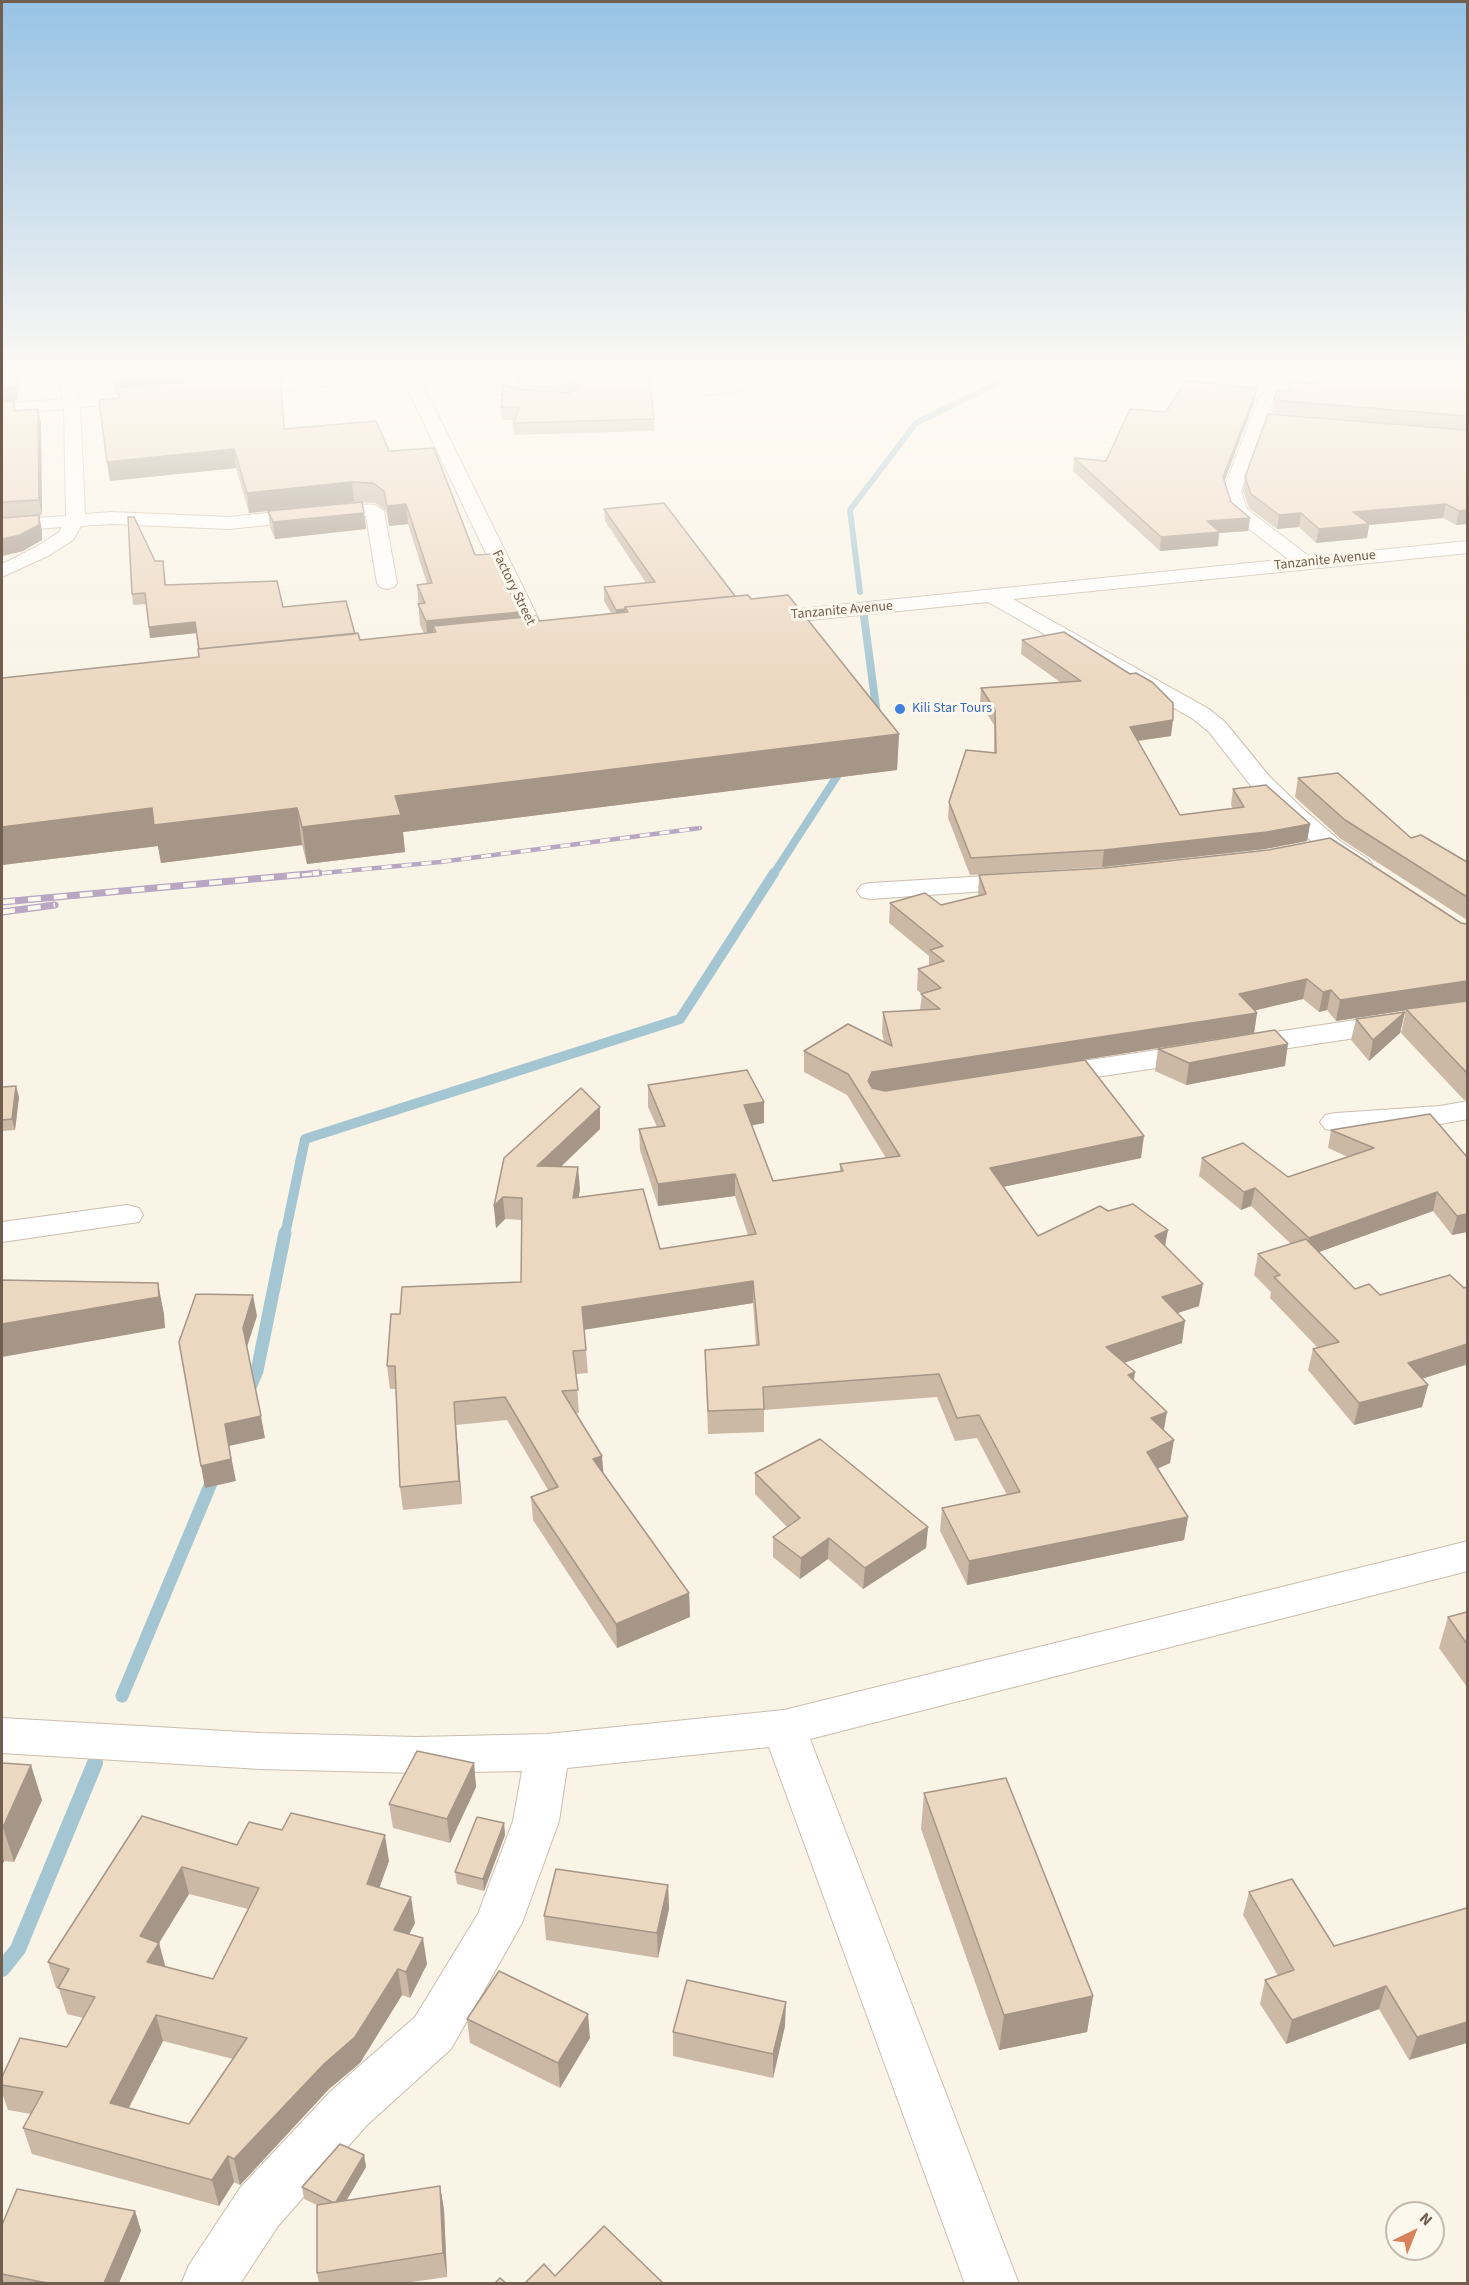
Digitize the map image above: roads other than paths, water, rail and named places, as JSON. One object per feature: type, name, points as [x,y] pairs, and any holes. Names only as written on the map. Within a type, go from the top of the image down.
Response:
[{"type":"street","points":[[2,571],[43,551],[66,536],[76,519],[75,479]]},
{"type":"street","name":"Factory Street","points":[[465,479],[538,640]]},
{"type":"street","points":[[1238,479],[1232,491],[1238,511],[1305,563]]},
{"type":"street","points":[[2,526],[76,519],[229,522],[354,510],[375,511],[387,583]]},
{"type":"street","name":"Tanzanite Avenue","points":[[744,620],[1467,547]]},
{"type":"street","points":[[992,596],[1201,714],[1217,727],[1260,781],[1331,846],[1379,877]]},
{"type":"street","points":[[514,642],[561,638]]},
{"type":"street","points":[[1298,852],[1331,846]]},
{"type":"street","points":[[870,891],[1044,880]]},
{"type":"street","points":[[1024,1079],[1467,1012]]},
{"type":"street","points":[[1336,1122],[1440,1115],[1467,1110]]},
{"type":"street","points":[[2,1232],[127,1215]]},
{"type":"street","points":[[2,1735],[260,1751],[417,1755],[547,1752],[784,1728],[1467,1556]]},
{"type":"street","points":[[784,1728],[992,2283]]},
{"type":"street","points":[[208,2283],[259,2207],[349,2108],[433,2033],[498,1923],[536,1821],[547,1752]]},
{"type":"waterway","points":[[860,592],[850,510],[874,479]]},
{"type":"waterway","points":[[863,609],[877,715],[874,718]]},
{"type":"waterway","points":[[773,875],[843,767]]},
{"type":"waterway","points":[[285,1235],[305,1139],[680,1019],[774,873]]},
{"type":"waterway","points":[[248,1392],[257,1371],[285,1233]]},
{"type":"waterway","points":[[122,1696],[214,1476]]},
{"type":"waterway","points":[[2,1969],[18,1949],[95,1763]]},
{"type":"railway","points":[[302,875],[440,862],[700,828]]},
{"type":"railway","points":[[2,902],[319,873]]},
{"type":"railway","points":[[2,912],[55,905]]},
{"type":"place","name":"Kili Star Tours","points":[[900,709]]}]
